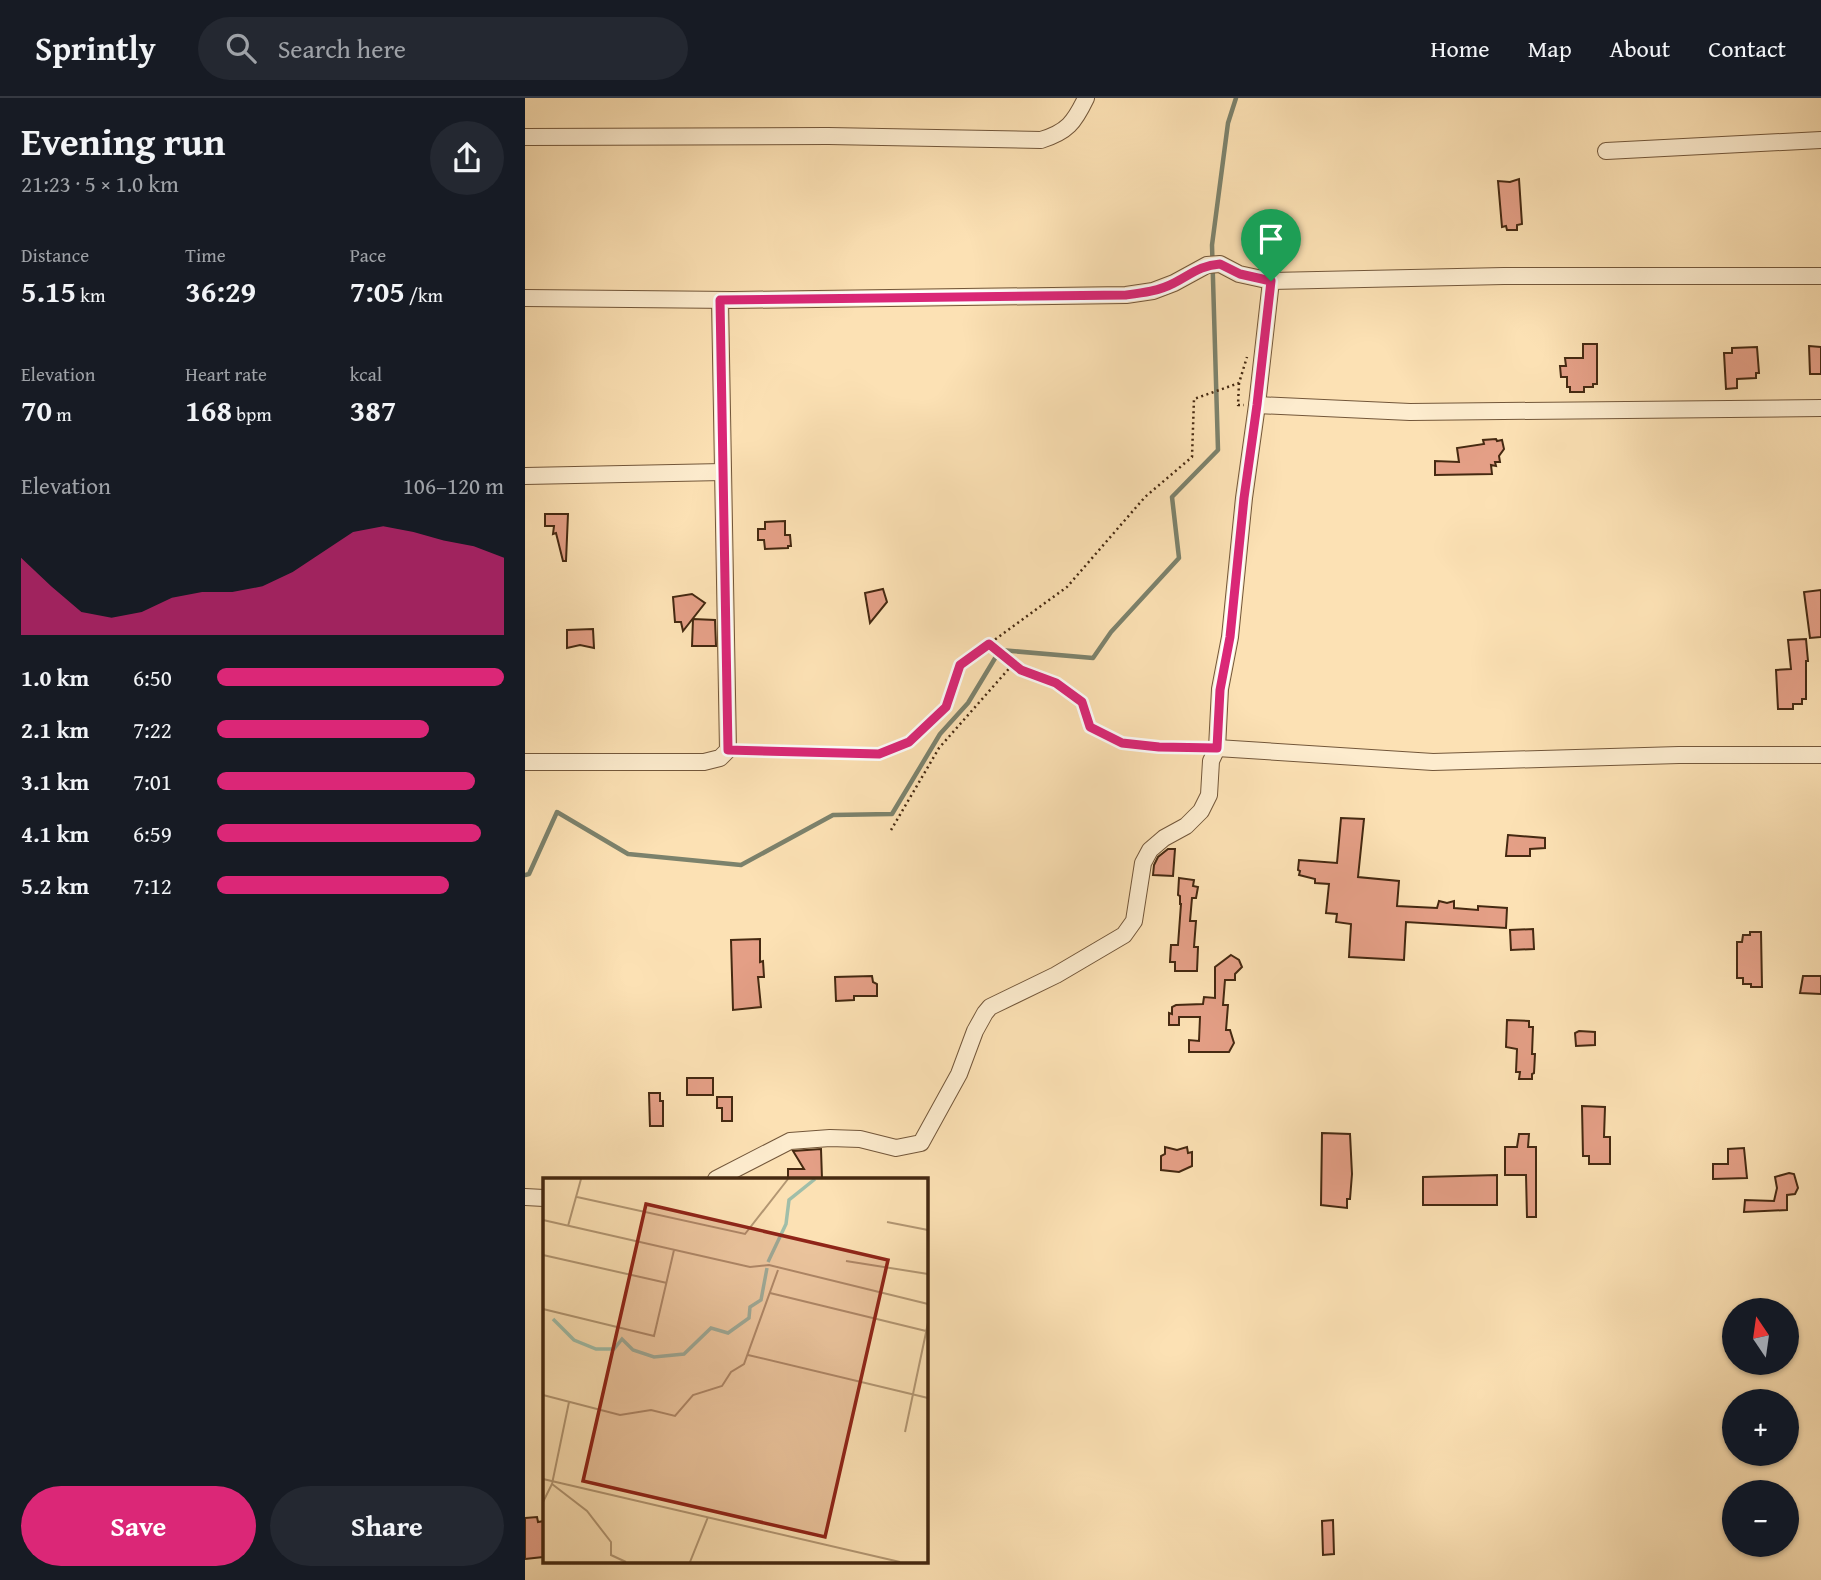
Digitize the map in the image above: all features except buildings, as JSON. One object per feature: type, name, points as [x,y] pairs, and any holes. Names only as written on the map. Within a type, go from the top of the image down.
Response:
[{"type":"street","points":[[525,137],[828,136],[1041,140],[1061,134],[1077,117],[1086,98]]},
{"type":"street","points":[[1606,150],[1821,140]]},
{"type":"street","points":[[525,298],[720,300],[1126,295],[1153,291],[1207,265],[1220,264],[1240,274],[1271,281],[1504,276],[1821,276]]},
{"type":"street","points":[[718,1178],[790,1141],[860,1139],[896,1148],[921,1143],[959,1074],[975,1031],[990,1007],[1056,975],[1124,934],[1133,921],[1143,863],[1150,850],[1164,838],[1187,826],[1201,811],[1209,795],[1211,761],[1217,748],[1220,690],[1230,637],[1271,281]]},
{"type":"street","points":[[525,762],[703,762],[720,758],[728,750],[720,300]]},
{"type":"street","points":[[1257,405],[1411,412],[1821,408]]},
{"type":"street","points":[[525,476],[723,472]]},
{"type":"street","points":[[1217,748],[1433,762],[1679,755],[1821,755]]},
{"type":"street","points":[[525,1198],[543,1198]]},
{"type":"path","points":[[728,750],[879,754],[909,742],[946,707],[960,665],[1067,587],[1145,497],[1192,457],[1194,399],[1239,383],[1247,358]]},
{"type":"path","points":[[989,644],[1021,670],[1056,683],[1082,702],[1090,727],[1122,743],[1217,748]]},
{"type":"path","points":[[891,830],[939,748],[1013,664]]},
{"type":"waterway","points":[[525,875],[529,874],[557,812],[628,854],[741,865],[833,815],[892,814],[940,734],[968,703],[1000,650],[1093,658],[1111,632],[1179,558],[1172,497],[1218,450],[1212,245],[1228,123],[1236,98]]},
{"type":"route","points":[[1220,264],[1240,274],[1271,281],[1230,637],[1220,690],[1217,748],[1122,743],[1090,727],[1082,702],[1056,683],[1021,670],[989,644],[960,665],[946,707],[909,742],[879,754],[728,750],[720,300],[1126,295],[1153,291],[1207,265],[1220,264]]}]
